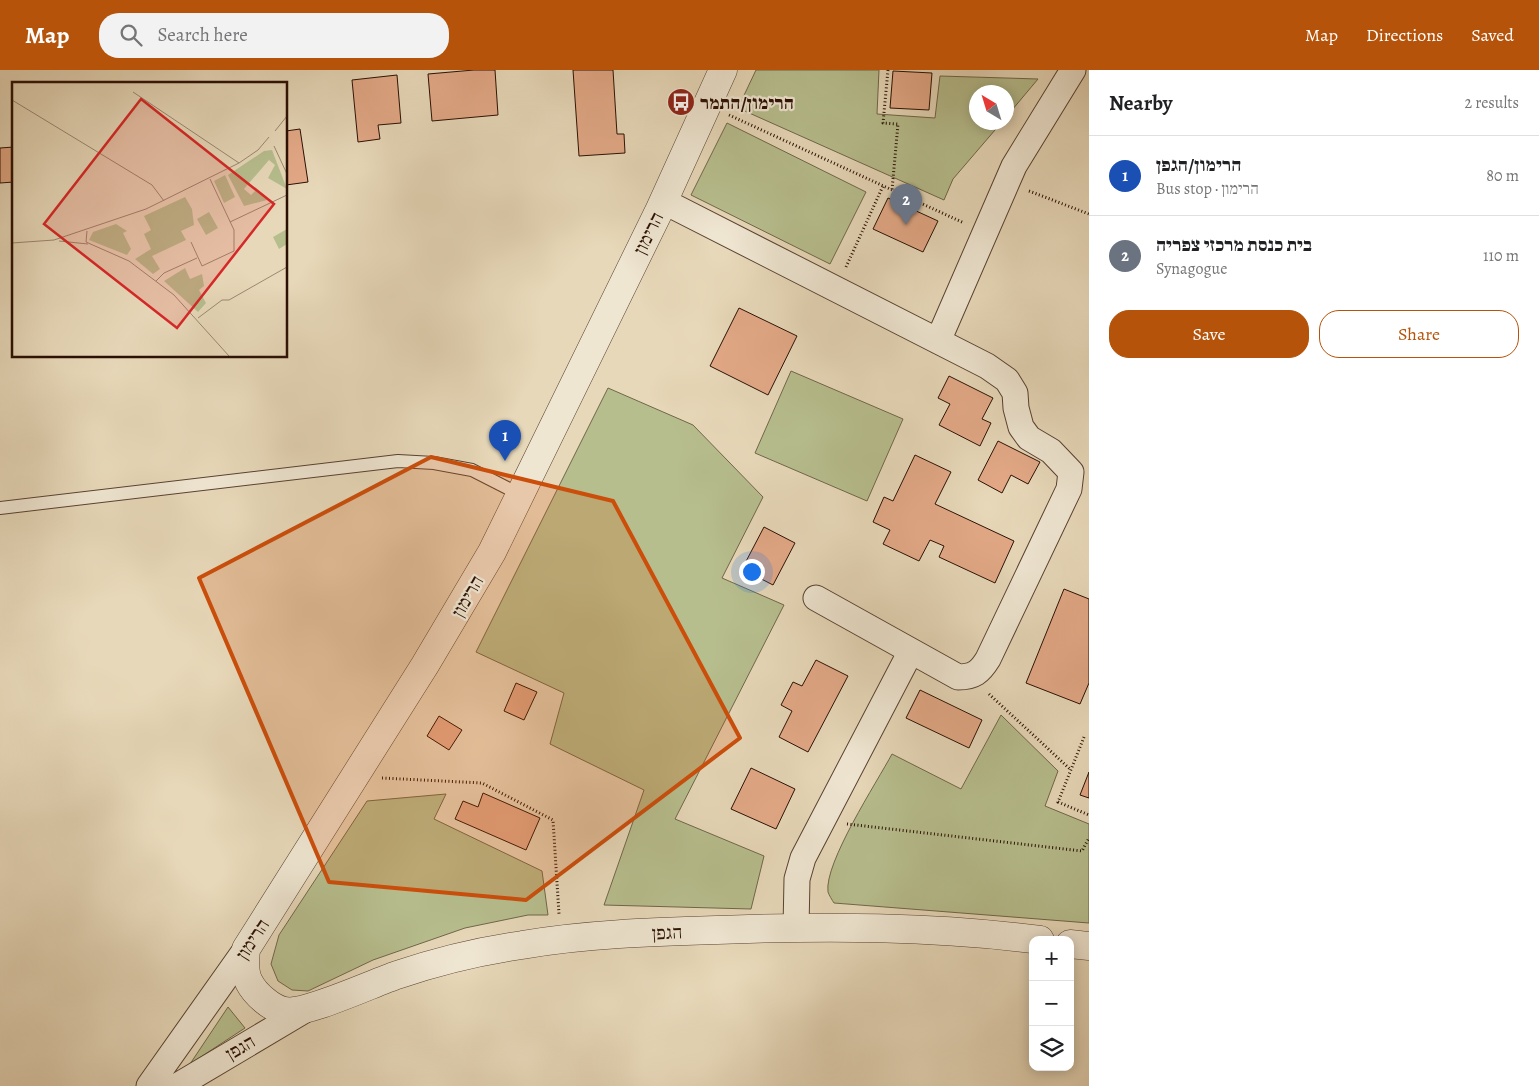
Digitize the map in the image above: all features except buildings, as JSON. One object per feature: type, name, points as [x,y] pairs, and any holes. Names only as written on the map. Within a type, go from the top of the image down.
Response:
[{"type":"street","name":"הרימון","points":[[149,1086],[246,949],[460,609],[521,496],[663,201],[722,70]]},
{"type":"street","points":[[938,341],[1006,183],[1019,158],[1073,70]]},
{"type":"street","points":[[663,201],[987,366],[1007,380],[1015,393],[1016,408],[1021,426],[1030,438],[1061,459],[1071,472],[1069,489],[988,659],[981,670],[970,677],[958,676],[816,598]]},
{"type":"street","points":[[796,928],[797,879],[803,858],[911,650]]},
{"type":"street","name":"הגפן","points":[[177,1086],[305,1010],[398,974],[461,956],[561,939],[669,932],[796,928],[928,931],[1029,939]]},
{"type":"street","points":[[1074,944],[1089,946]]},
{"type":"street","name":"הגפן","points":[[246,949],[245,964],[249,982],[259,994],[272,1006],[285,1011],[305,1010]]},
{"type":"lane","points":[[0,508],[398,461],[434,463],[472,470],[521,496]]},
{"type":"path","points":[[888,70],[883,123],[898,124],[892,190]]},
{"type":"path","points":[[707,105],[985,232]]},
{"type":"path","points":[[1006,183],[1089,214]]},
{"type":"path","points":[[835,288],[884,186]]},
{"type":"path","points":[[970,677],[1071,770]]},
{"type":"path","points":[[1084,737],[1058,802],[1089,815]]},
{"type":"path","points":[[355,777],[482,783],[553,820],[561,939]]},
{"type":"path","points":[[822,821],[1082,851],[1089,838]]},
{"type":"highlighted area","points":[[431,457],[613,501],[740,738],[526,900],[329,882],[199,578]]},
{"type":"green space","points":[[756,70],[879,70],[877,114],[935,118],[940,76],[1038,79],[1014,108],[1014,85],[969,85],[969,130],[995,130],[953,179],[944,200],[738,108]]},
{"type":"green space","points":[[727,123],[866,192],[830,264],[691,195]]},
{"type":"green space","points":[[791,371],[903,419],[867,501],[755,453]]},
{"type":"green space","points":[[608,388],[693,425],[763,497],[722,578],[784,605],[675,819],[764,856],[751,909],[604,905],[644,790],[550,744],[564,693],[476,652]]},
{"type":"green space","points":[[1001,715],[1058,771],[1045,806],[1089,824],[1089,923],[834,903],[828,892],[829,879],[834,862],[853,823],[892,754],[961,789]]},
{"type":"green space","points":[[446,794],[434,819],[542,871],[548,915],[528,915],[465,928],[373,960],[308,991],[292,990],[278,981],[271,964],[279,935],[367,801]]},
{"type":"green space","points":[[228,1007],[245,1028],[190,1064]]},
{"type":"place","name":"הרימון/התמר","points":[[681,102]]},
{"type":"place","name":"בית כנסת מרכזי צפריה","points":[[906,225]]},
{"type":"place","name":"הרימון/הגפן","points":[[505,461]]}]
